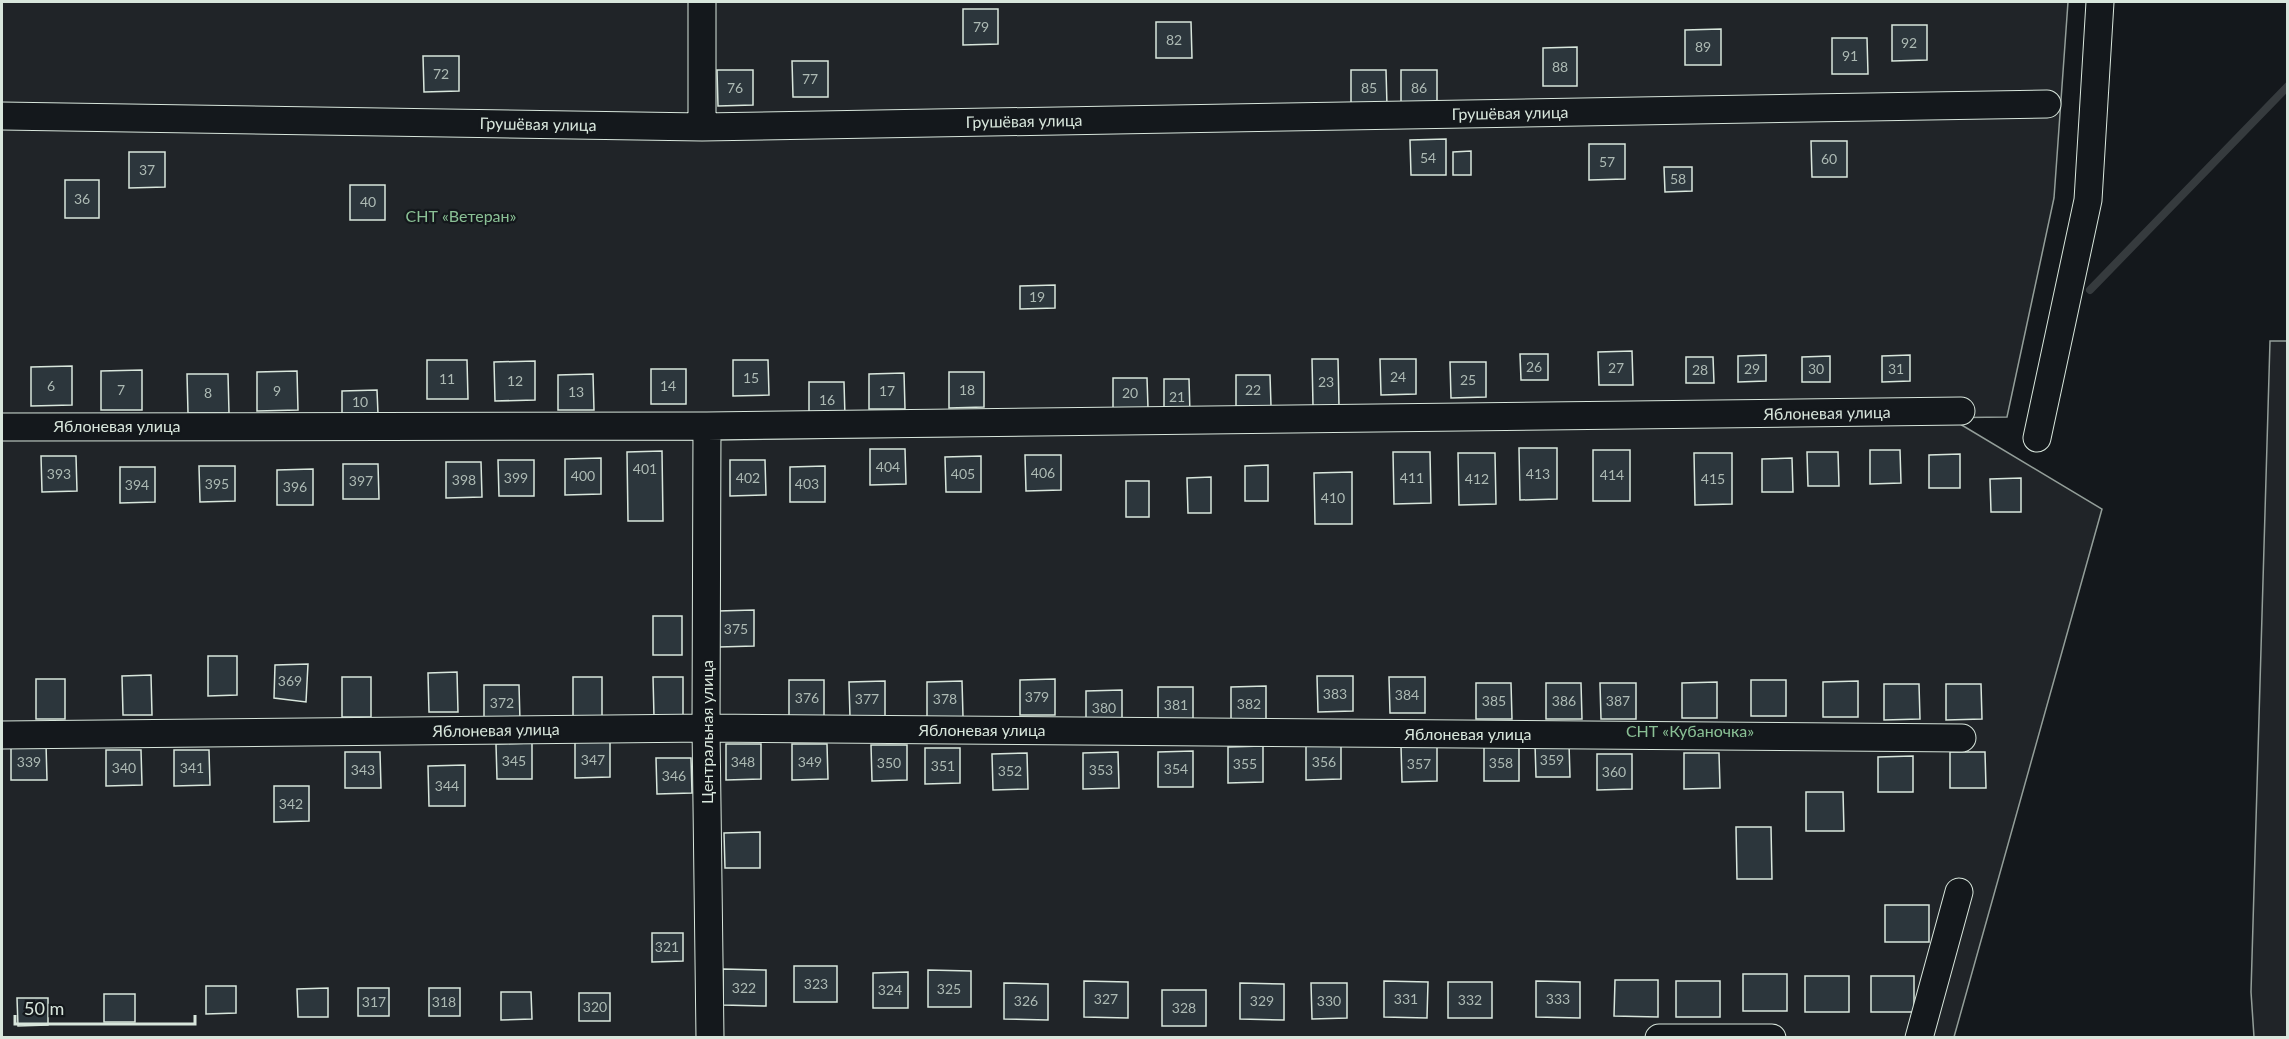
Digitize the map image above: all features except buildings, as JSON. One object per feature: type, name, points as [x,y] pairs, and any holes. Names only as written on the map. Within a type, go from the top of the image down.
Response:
[{"type":"street","points":[[702,2],[702,127]]},
{"type":"street","points":[[2037,438],[2088,201],[2100,2]]},
{"type":"street","name":"Грушёвая улица","points":[[2,116],[702,127],[2047,104]]},
{"type":"street","name":"Яблоневая улица","points":[[2,427],[707,426],[1961,411]]},
{"type":"street","name":"Центральная улица","points":[[707,426],[706,728],[710,1038]]},
{"type":"street","name":"Яблоневая улица","points":[[2,735],[706,728],[1962,738]]},
{"type":"street","points":[[1919,1038],[1959,892]]},
{"type":"street","points":[[1659,1038],[1772,1038]]},
{"type":"green space","name":"СНТ «Ветеран»","points":[[2,2],[2068,2],[2054,198],[2007,417],[710,433],[2,433]]},
{"type":"green space","points":[[2270,341],[2288,341],[2287,1038],[2254,1037],[2251,992]]},
{"type":"green space","name":"СНТ «Кубаночка»","points":[[1955,421],[2102,509],[1954,1037],[2,1038],[2,437],[720,440]]},
{"type":"waterway","points":[[2090,290],[2288,86]]}]
